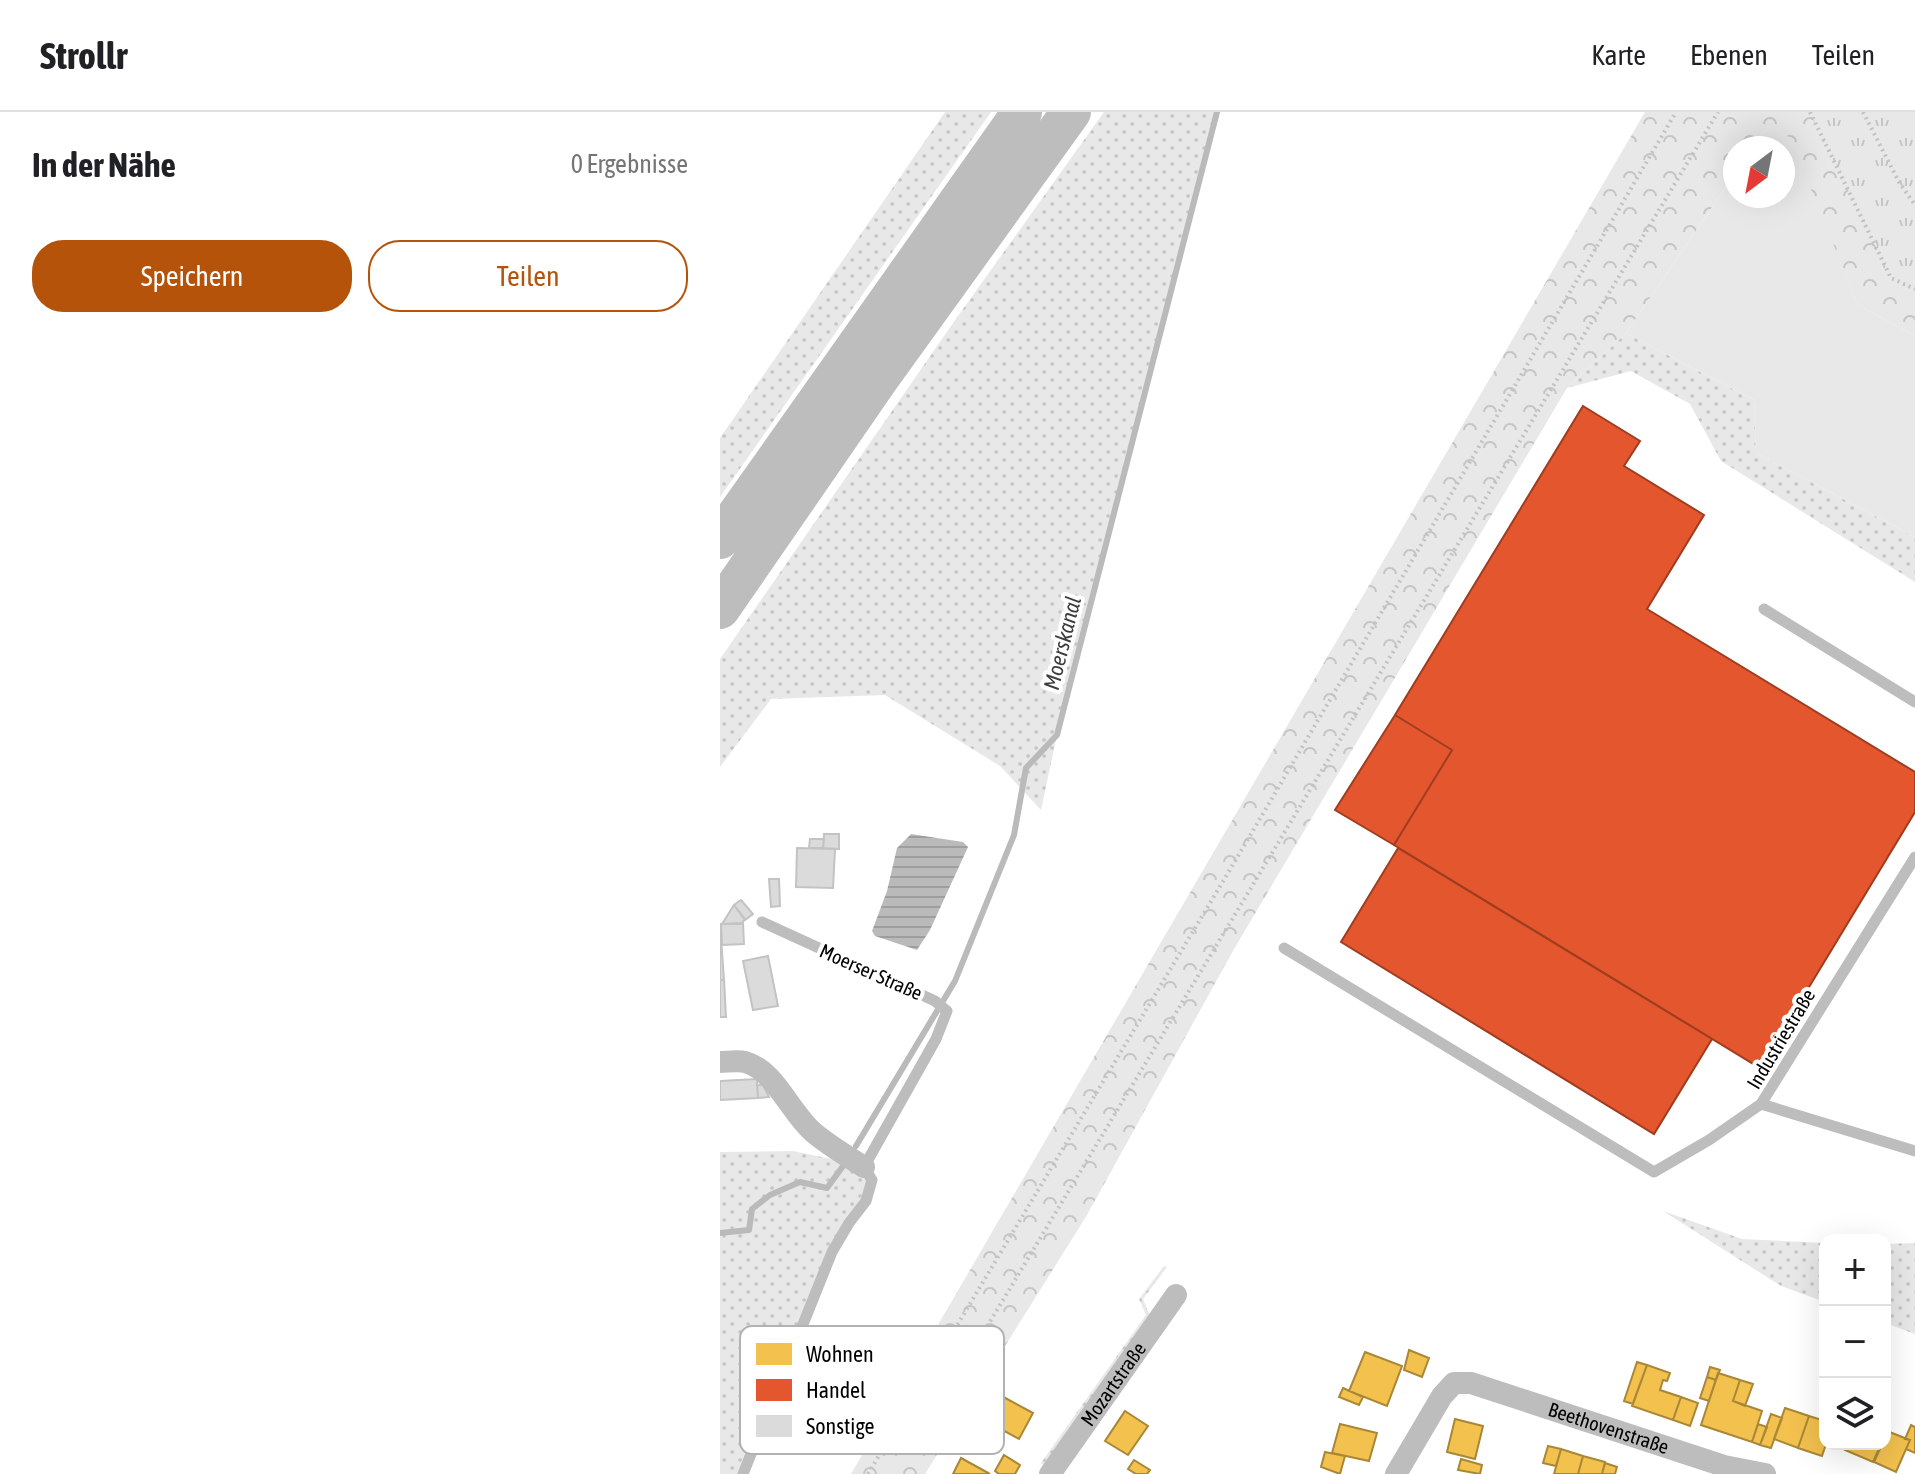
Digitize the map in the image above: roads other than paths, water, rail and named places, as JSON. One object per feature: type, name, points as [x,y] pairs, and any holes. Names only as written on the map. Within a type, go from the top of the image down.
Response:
[{"type":"highway","points":[[720,539],[1022,112]]},
{"type":"highway","points":[[720,609],[878,380],[1071,112]]},
{"type":"street","points":[[720,1062],[744,1061],[760,1069],[776,1083],[790,1108],[814,1132],[864,1167]]},
{"type":"street","name":"Mozartstraße","points":[[1050,1474],[1176,1295]]},
{"type":"street","name":"Beethovenstraße","points":[[1396,1474],[1442,1396],[1454,1383],[1471,1383],[1722,1470],[1765,1474]]},
{"type":"lane","points":[[1764,609],[1915,702]]},
{"type":"lane","name":"Industriestraße","points":[[1915,857],[1761,1104],[1915,1151]]},
{"type":"lane","name":"Moerser Straße","points":[[762,922],[935,1001],[947,1011],[936,1039],[864,1167],[872,1180],[866,1201],[832,1252],[802,1326]]},
{"type":"lane","points":[[1284,948],[1654,1172],[1709,1140],[1761,1104]]},
{"type":"lane","name":"Moerser Straße","points":[[743,1474],[751,1454]]},
{"type":"waterway","name":"Moerskanal","points":[[856,1146],[955,981],[1014,835],[1026,768],[1057,735],[1217,112]]},
{"type":"waterway","name":"Moerskanal","points":[[720,1233],[749,1230],[752,1209],[770,1195],[800,1182],[827,1188],[846,1162]]}]
